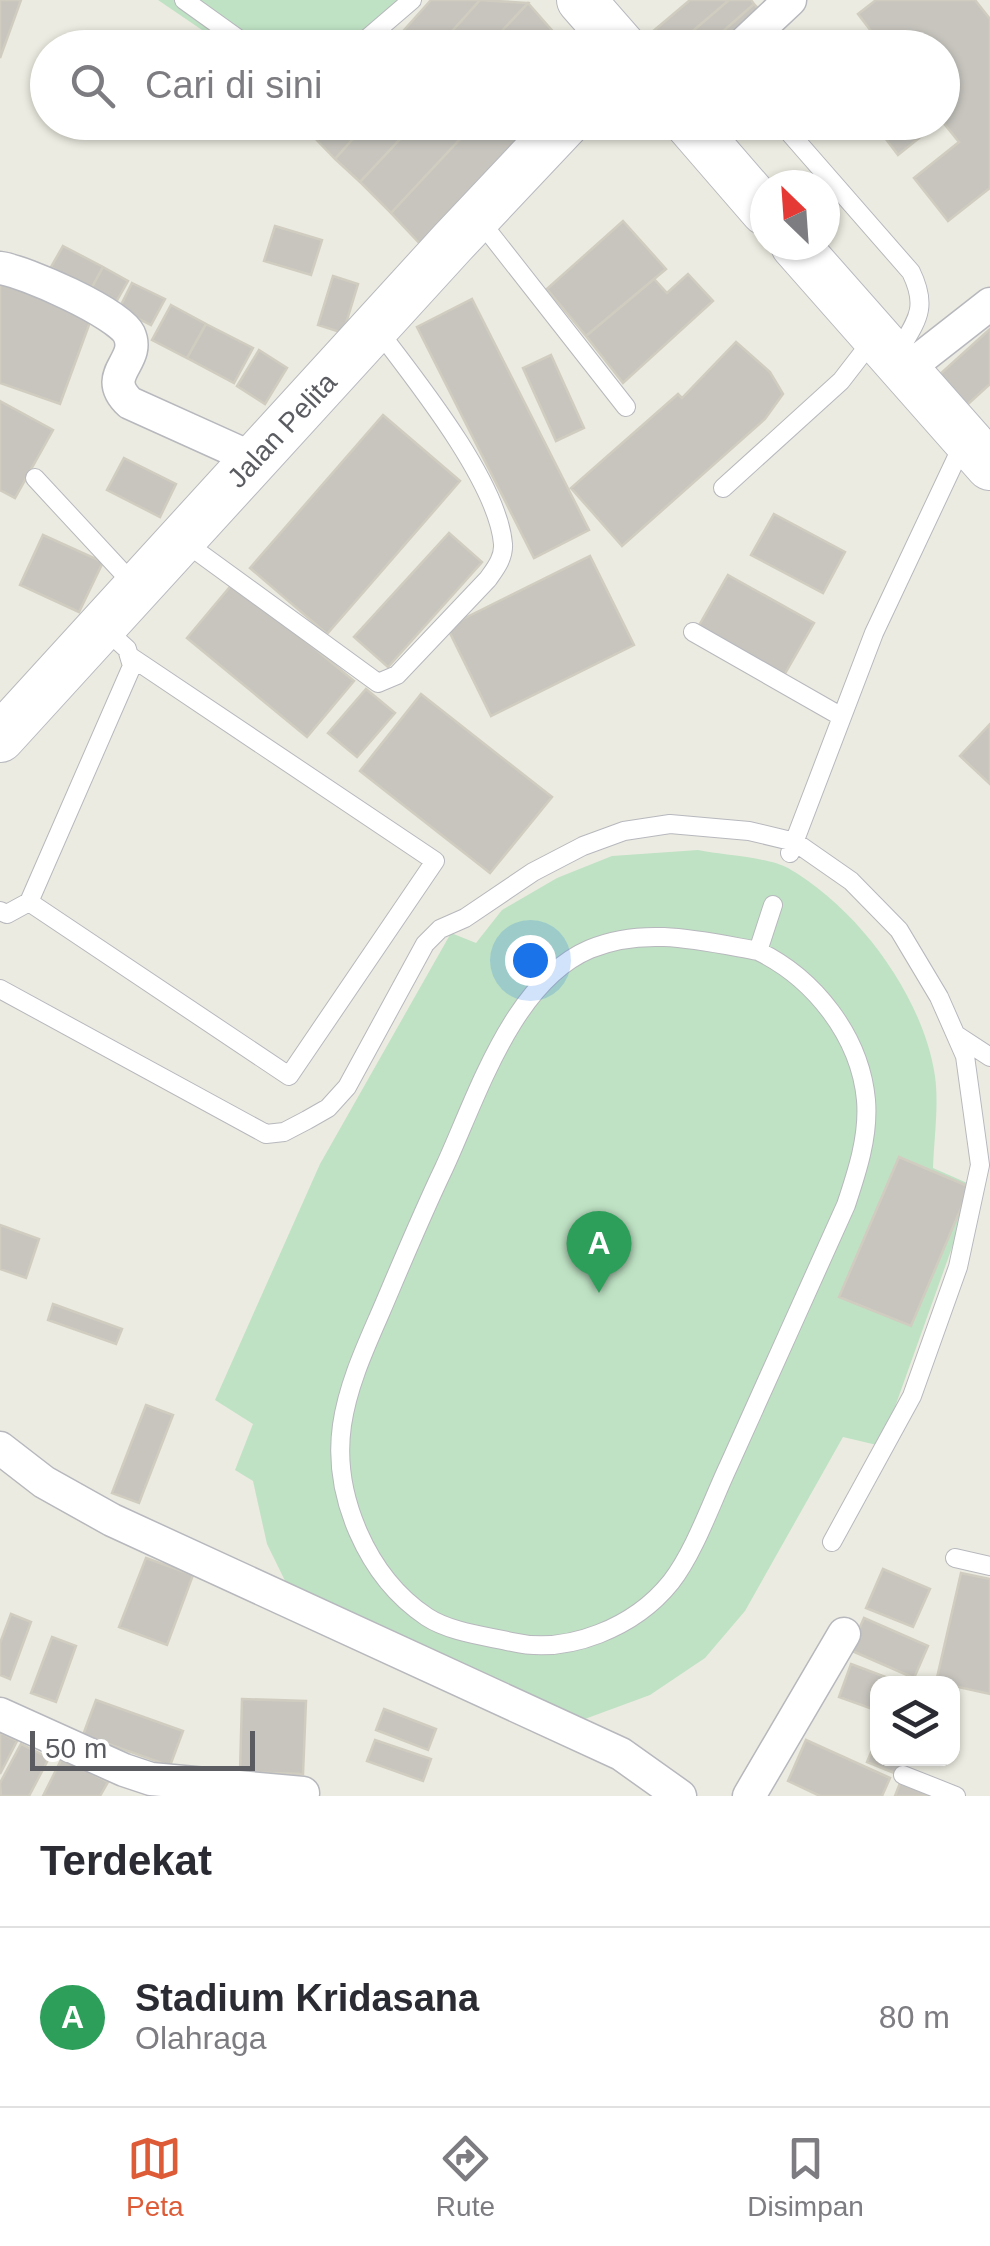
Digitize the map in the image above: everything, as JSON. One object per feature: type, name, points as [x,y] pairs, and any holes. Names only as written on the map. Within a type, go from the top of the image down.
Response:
[{"type":"street","points":[[581,0],[607,30]]},
{"type":"street","points":[[758,30],[790,0]]},
{"type":"street","name":"Jalan Pelita","points":[[0,738],[117,642],[138,589],[549,140]]},
{"type":"street","points":[[704,140],[750,194]]},
{"type":"street","points":[[808,260],[978,452]]},
{"type":"street","points":[[0,268],[33,277],[118,320],[129,333],[132,348],[117,381],[120,394],[130,403],[254,460]]},
{"type":"street","points":[[892,354],[990,304]]},
{"type":"street","points":[[0,1448],[44,1482],[112,1520],[621,1754],[680,1796]]},
{"type":"street","points":[[749,1796],[844,1634]]},
{"type":"street","points":[[0,1714],[150,1779],[303,1793]]},
{"type":"lane","points":[[184,0],[226,30]]},
{"type":"lane","points":[[377,30],[412,0]]},
{"type":"lane","points":[[724,488],[841,381],[892,354],[920,314],[921,293],[912,272],[796,140]]},
{"type":"lane","points":[[476,216],[626,407]]},
{"type":"lane","points":[[182,540],[378,682],[397,675],[488,579],[502,555],[503,544],[492,507],[470,462],[433,403],[376,329]]},
{"type":"lane","points":[[793,848],[874,633],[978,452]]},
{"type":"lane","points":[[36,478],[138,589]]},
{"type":"lane","points":[[693,632],[842,716]]},
{"type":"lane","points":[[29,902],[290,1076],[435,862],[117,642]]},
{"type":"lane","points":[[0,911],[7,914],[29,902],[132,666],[117,642]]},
{"type":"lane","points":[[0,989],[266,1134],[284,1132],[328,1108],[347,1086],[425,944],[440,929],[465,918],[545,865],[603,838],[670,824],[749,832],[793,848],[851,881],[899,930],[958,1036],[966,1056],[980,1165],[958,1267],[912,1396],[832,1542]]},
{"type":"lane","points":[[758,951],[773,905]]},
{"type":"lane","points":[[644,936],[676,937],[758,951],[805,980],[842,1030],[856,1060],[866,1098],[866,1125],[860,1164],[846,1205],[701,1526],[673,1580],[649,1604],[591,1636],[532,1647],[470,1634],[430,1619],[400,1595],[363,1544],[343,1477],[342,1425],[356,1371],[426,1206],[508,1032],[543,982],[588,950],[644,936]]},
{"type":"lane","points":[[958,1036],[990,1057]]},
{"type":"lane","points":[[955,1558],[990,1566]]},
{"type":"lane","points":[[903,1775],[956,1796]]},
{"type":"green space","points":[[158,0],[400,0],[374,30],[202,30]]},
{"type":"green space","points":[[698,850],[788,868],[814,885],[862,930],[902,986],[928,1046],[936,1087],[933,1168],[974,1186],[881,1446],[843,1437],[745,1611],[705,1658],[650,1695],[574,1723],[291,1593],[267,1544],[253,1481],[235,1470],[253,1424],[215,1400],[320,1164],[451,933],[476,943],[502,910],[557,878],[612,856]]},
{"type":"building","points":[[0,0],[21,0],[0,58]]},
{"type":"building","points":[[431,0],[480,0],[453,30],[404,30]]},
{"type":"building","points":[[480,0],[528,3],[503,30],[453,30]]},
{"type":"building","points":[[690,0],[729,0],[694,30],[655,30]]},
{"type":"building","points":[[729,0],[751,0],[754,4],[724,30],[694,30]]},
{"type":"building","points":[[876,0],[975,0],[990,19],[990,188],[948,221],[914,178],[960,140],[960,30],[870,30],[858,14]]},
{"type":"building","points":[[528,3],[552,30],[503,30]]},
{"type":"building","points":[[754,4],[766,17],[753,30],[724,30]]},
{"type":"building","points":[[317,140],[352,140],[335,159]]},
{"type":"building","points":[[352,140],[399,140],[360,182],[335,159]]},
{"type":"building","points":[[399,140],[459,140],[391,213],[360,182]]},
{"type":"building","points":[[459,140],[525,140],[422,246],[391,213]]},
{"type":"building","points":[[887,140],[917,140],[898,155]]},
{"type":"building","points":[[623,221],[666,269],[586,336],[547,289]]},
{"type":"building","points":[[275,226],[322,240],[311,275],[264,261]]},
{"type":"building","points":[[63,246],[103,267],[91,289],[51,267]]},
{"type":"building","points":[[103,267],[128,281],[116,302],[91,289]]},
{"type":"building","points":[[688,274],[713,301],[623,383],[586,336],[654,279],[667,293]]},
{"type":"building","points":[[333,276],[358,284],[343,333],[318,325]]},
{"type":"building","points":[[0,282],[93,314],[60,404],[0,383]]},
{"type":"building","points":[[132,283],[165,299],[151,325],[119,309]]},
{"type":"building","points":[[472,299],[589,530],[534,558],[417,327]]},
{"type":"building","points":[[171,305],[206,324],[187,358],[152,340]]},
{"type":"building","points":[[206,324],[253,348],[234,383],[187,358]]},
{"type":"building","points":[[990,329],[990,384],[967,405],[939,375]]},
{"type":"building","points":[[736,342],[770,372],[783,394],[765,419],[622,546],[571,488],[678,394],[682,398]]},
{"type":"building","points":[[259,350],[287,368],[265,404],[237,386]]},
{"type":"building","points":[[551,355],[584,428],[556,441],[523,368]]},
{"type":"building","points":[[0,401],[53,430],[15,498],[0,490]]},
{"type":"building","points":[[383,415],[460,481],[327,634],[250,568]]},
{"type":"building","points":[[124,458],[176,484],[160,517],[107,490]]},
{"type":"building","points":[[774,514],[845,552],[823,593],[751,555]]},
{"type":"building","points":[[449,533],[482,562],[388,667],[354,637]]},
{"type":"building","points":[[43,535],[103,562],[79,612],[20,585]]},
{"type":"building","points":[[590,556],[634,645],[491,716],[447,627]]},
{"type":"building","points":[[728,575],[814,623],[783,677],[697,629]]},
{"type":"building","points":[[234,582],[354,681],[307,737],[187,638]]},
{"type":"building","points":[[366,689],[395,713],[357,757],[328,733]]},
{"type":"building","points":[[421,694],[552,797],[490,873],[360,771]]},
{"type":"building","points":[[990,724],[990,784],[960,756]]},
{"type":"building","points":[[899,1157],[970,1187],[911,1326],[839,1297]]},
{"type":"building","points":[[0,1225],[39,1239],[26,1278],[0,1269]]},
{"type":"building","points":[[53,1304],[122,1329],[116,1344],[48,1320]]},
{"type":"building","points":[[146,1405],[173,1415],[139,1503],[112,1493]]},
{"type":"building","points":[[146,1558],[193,1575],[167,1645],[119,1627]]},
{"type":"building","points":[[883,1569],[930,1589],[913,1627],[866,1608]]},
{"type":"building","points":[[961,1573],[990,1579],[990,1694],[960,1687],[960,1676],[937,1676]]},
{"type":"building","points":[[11,1614],[31,1622],[10,1679],[0,1675],[0,1643]]},
{"type":"building","points":[[864,1618],[928,1646],[915,1676],[850,1650]]},
{"type":"building","points":[[52,1637],[76,1646],[56,1702],[31,1693]]},
{"type":"building","points":[[851,1664],[883,1676],[870,1676],[870,1708],[839,1697]]},
{"type":"building","points":[[242,1699],[306,1701],[303,1774],[240,1772]]},
{"type":"building","points":[[96,1700],[183,1731],[170,1766],[83,1735]]},
{"type":"building","points":[[384,1709],[436,1729],[428,1750],[376,1730]]},
{"type":"building","points":[[0,1732],[17,1741],[0,1774]]},
{"type":"building","points":[[375,1740],[431,1759],[423,1781],[367,1761]]},
{"type":"building","points":[[806,1740],[890,1778],[882,1796],[820,1796],[788,1781]]},
{"type":"building","points":[[21,1744],[49,1758],[29,1796],[1,1796],[0,1783]]},
{"type":"building","points":[[62,1758],[108,1782],[100,1796],[43,1796]]},
{"type":"building","points":[[877,1766],[906,1766],[902,1776]]},
{"type":"building","points":[[900,1783],[934,1796],[895,1796]]},
{"type":"place","name":"Stadium Kridasana","points":[[599,1293]]}]
